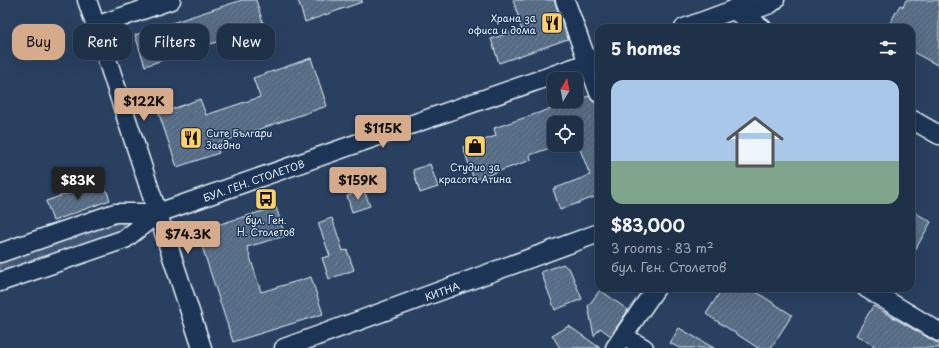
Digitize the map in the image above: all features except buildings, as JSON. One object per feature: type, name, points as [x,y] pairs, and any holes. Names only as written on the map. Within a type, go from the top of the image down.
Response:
[{"type":"street","points":[[86,0],[95,24]]},
{"type":"street","points":[[102,24],[171,0]]},
{"type":"street","points":[[565,0],[593,61],[595,72]]},
{"type":"street","points":[[694,24],[740,5],[754,10],[770,4],[775,0]]},
{"type":"street","points":[[740,5],[758,24]]},
{"type":"street","points":[[107,60],[202,348]]},
{"type":"street","name":"БУЛ. ГЕН. СТОЛЕТОВ","points":[[0,253],[115,214],[158,212],[593,61]]},
{"type":"street","points":[[915,120],[936,128]]},
{"type":"street","name":"БУЛ. ГЕН. СТОЛЕТОВ","points":[[0,282],[124,239],[158,212]]},
{"type":"street","name":"КИТНА","points":[[284,348],[595,234]]},
{"type":"street","points":[[644,348],[619,342],[653,292]]},
{"type":"street","points":[[873,292],[939,332]]},
{"type":"green space","points":[[116,221],[123,223],[121,232],[0,274],[0,261]]},
{"type":"place","name":"Храна за офиса и дома","points":[[552,23]]},
{"type":"place","name":"Сите Българи Заедно","points":[[191,138]]},
{"type":"place","name":"Студио за красота Атина","points":[[475,146]]},
{"type":"place","name":"бул. Ген. Н. Столетов","points":[[266,199]]}]
